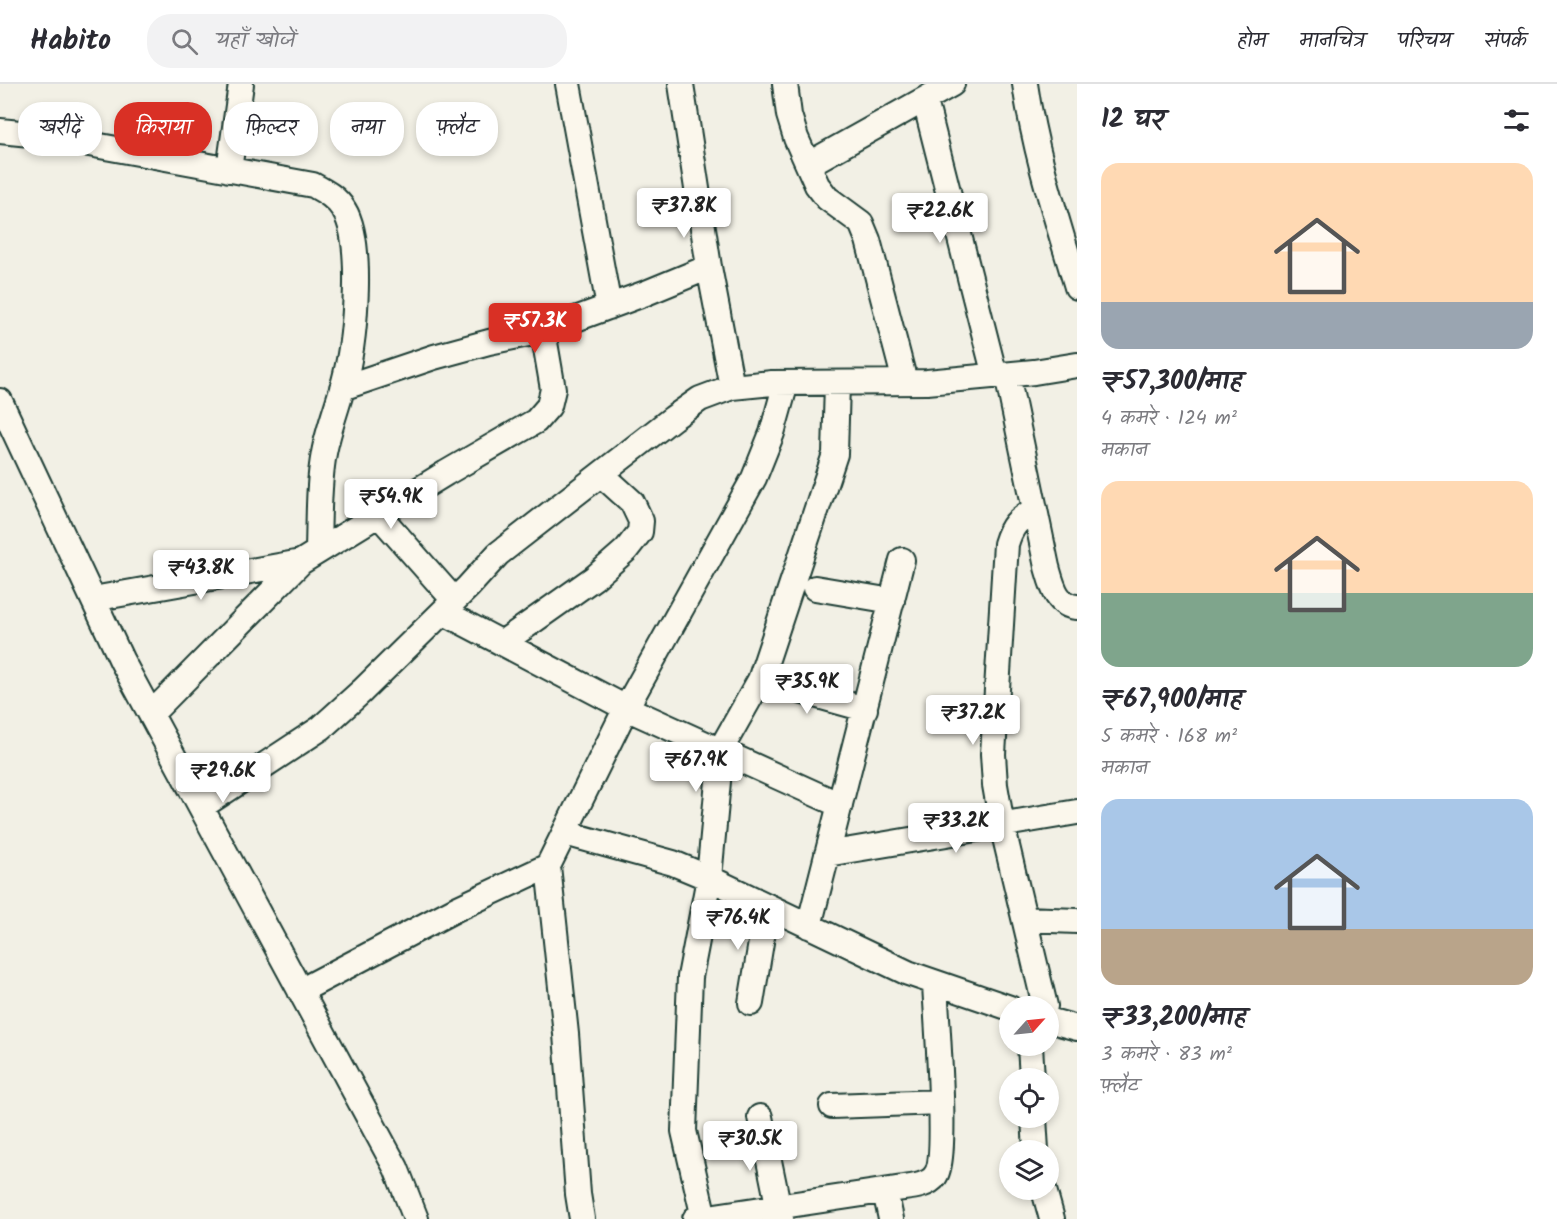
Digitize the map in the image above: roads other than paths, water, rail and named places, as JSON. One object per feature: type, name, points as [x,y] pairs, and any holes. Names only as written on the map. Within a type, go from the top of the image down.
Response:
[{"type":"street","points":[[229,170],[241,84]]},
{"type":"street","points":[[568,84],[609,307]]},
{"type":"street","points":[[681,84],[709,267],[732,387]]},
{"type":"street","points":[[785,84],[789,115],[796,138],[817,185],[827,198],[861,223],[868,240],[905,382]]},
{"type":"street","points":[[808,164],[952,84]]},
{"type":"street","points":[[1025,84],[1031,123],[1045,181],[1077,287]]},
{"type":"street","points":[[925,100],[1001,376],[1053,589],[1060,600],[1070,607],[1077,608]]},
{"type":"street","points":[[0,131],[40,135],[313,185],[332,195],[345,212],[354,242],[356,303],[347,372],[324,452],[309,556]]},
{"type":"street","points":[[342,388],[434,357],[543,331],[709,267]]},
{"type":"street","points":[[151,714],[309,556],[536,421],[549,406],[553,389],[543,331]]},
{"type":"street","points":[[201,807],[321,728],[362,691],[498,554],[700,399],[732,387],[786,383],[905,382],[1001,376],[1077,365]]},
{"type":"street","points":[[582,1219],[578,1194],[566,1034],[548,866],[626,708],[754,478],[772,433],[786,383]]},
{"type":"street","points":[[837,383],[835,454],[760,680],[721,749],[709,878],[690,977],[684,1131],[700,1218],[780,1213],[924,1184],[935,1177],[939,1166],[941,1102],[935,982]]},
{"type":"street","points":[[0,400],[122,661],[396,1168],[416,1219]]},
{"type":"street","points":[[502,643],[594,578],[626,550],[640,532],[641,521],[632,502],[601,474]]},
{"type":"street","points":[[1035,509],[1011,528],[1006,544],[993,754],[995,785],[1002,825],[1043,996]]},
{"type":"street","points":[[378,514],[448,606],[502,643],[626,708],[721,749],[840,805]]},
{"type":"street","points":[[93,599],[309,556]]},
{"type":"street","points":[[809,926],[902,560]]},
{"type":"street","points":[[815,588],[892,601]]},
{"type":"street","points":[[760,680],[865,709]]},
{"type":"street","points":[[827,854],[1077,812]]},
{"type":"street","points":[[565,833],[673,863],[908,973],[999,1004]]},
{"type":"street","points":[[300,992],[456,909],[548,866]]},
{"type":"street","points":[[751,1003],[767,906]]},
{"type":"street","points":[[1025,919],[1077,921]]},
{"type":"street","points":[[1059,1023],[1077,1028]]},
{"type":"street","points":[[832,1106],[941,1102]]},
{"type":"street","points":[[760,1117],[780,1213]]},
{"type":"street","points":[[885,1191],[891,1219]]},
{"type":"street","points":[[1047,1200],[1052,1219]]}]
